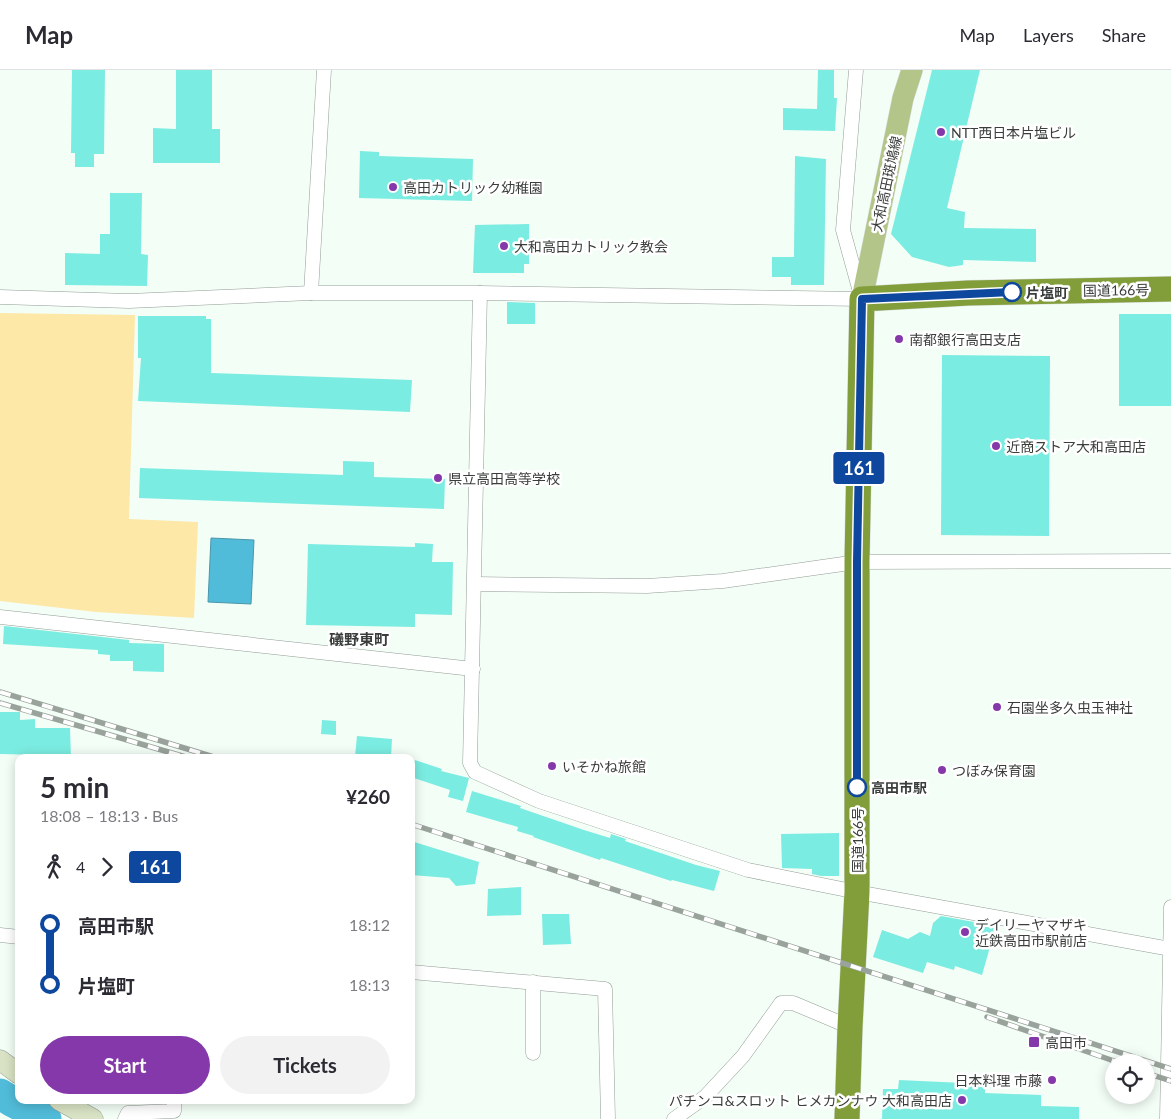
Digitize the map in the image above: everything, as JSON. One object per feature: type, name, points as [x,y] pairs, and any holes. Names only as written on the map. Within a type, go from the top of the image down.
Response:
[{"type":"highway","name":"国道166号","points":[[847,1119],[857,892],[857,562],[862,299],[968,293],[1171,289]]},
{"type":"main road","name":"大和高田斑鳩線","points":[[862,299],[903,98],[912,70]]},
{"type":"main road","points":[[0,1060],[15,1071]]},
{"type":"main road","points":[[65,1104],[93,1119]]},
{"type":"street","points":[[310,293],[324,70]]},
{"type":"street","points":[[0,297],[129,301],[310,293],[480,293],[862,299],[843,230],[856,70]]},
{"type":"street","points":[[480,293],[470,763],[475,772],[539,801],[748,870],[857,892],[1171,949]]},
{"type":"street","points":[[475,584],[647,586],[722,581],[857,562],[1171,561]]},
{"type":"street","points":[[0,617],[473,669]]},
{"type":"street","points":[[1168,1119],[1171,907]]},
{"type":"street","points":[[0,935],[15,937]]},
{"type":"street","points":[[415,972],[605,989],[608,1119]]},
{"type":"street","points":[[532,1053],[533,982]]},
{"type":"street","points":[[674,1119],[705,1097],[743,1056],[781,1003],[793,1003],[850,1027]]},
{"type":"street","points":[[125,1119],[128,1113],[174,1111],[174,1104]]},
{"type":"shaded area","points":[[0,313],[135,315],[129,519],[198,522],[194,618],[96,612],[0,601]]},
{"type":"water","points":[[211,538],[254,540],[251,604],[208,602]]},
{"type":"building","points":[[72,70],[105,70],[104,154],[94,154],[94,167],[75,167],[75,153],[71,153]]},
{"type":"building","points":[[176,70],[212,70],[212,129],[220,129],[220,163],[153,163],[153,128],[176,129]]},
{"type":"building","points":[[818,70],[834,70],[834,98],[837,98],[835,131],[783,130],[783,108],[817,109]]},
{"type":"building","points":[[932,70],[980,70],[947,208],[965,212],[964,228],[1036,229],[1036,262],[963,260],[963,265],[949,267],[912,257],[891,234]]},
{"type":"building","points":[[360,151],[379,152],[379,156],[473,159],[472,201],[359,198]]},
{"type":"building","points":[[795,156],[826,159],[824,285],[791,285],[791,277],[772,277],[772,257],[794,257]]},
{"type":"building","points":[[110,193],[142,193],[141,254],[148,255],[147,286],[65,285],[65,253],[100,254],[100,234],[110,234]]},
{"type":"building","points":[[529,224],[529,264],[524,264],[524,273],[473,273],[475,225]]},
{"type":"building","points":[[507,302],[535,303],[535,324],[507,324]]},
{"type":"building","points":[[1119,314],[1171,314],[1171,406],[1119,406]]},
{"type":"building","points":[[138,316],[206,316],[206,319],[211,319],[211,373],[412,380],[410,412],[138,401],[141,358],[138,358]]},
{"type":"building","name":"近商ストア大和高田店","points":[[942,355],[1050,356],[1049,536],[941,535]]},
{"type":"building","points":[[343,461],[374,462],[374,477],[445,479],[444,509],[139,498],[140,468],[343,475]]},
{"type":"building","points":[[415,543],[433,544],[432,562],[453,562],[452,615],[415,614],[415,627],[306,625],[308,544],[415,547]]},
{"type":"building","points":[[4,626],[129,640],[129,643],[164,644],[164,672],[133,671],[133,661],[110,661],[110,655],[98,654],[98,650],[3,644]]},
{"type":"building","points":[[0,712],[20,712],[20,720],[35,719],[35,728],[70,728],[71,754],[0,754]]},
{"type":"building","points":[[322,720],[336,721],[336,735],[321,734]]},
{"type":"building","points":[[357,736],[392,739],[391,754],[355,754]]},
{"type":"building","points":[[415,760],[442,769],[441,771],[469,778],[463,801],[448,797],[450,790],[415,778]]},
{"type":"building","points":[[472,791],[521,806],[520,808],[584,830],[610,838],[611,834],[626,839],[625,841],[696,865],[720,871],[714,891],[671,881],[601,858],[600,860],[517,831],[518,827],[466,812]]},
{"type":"building","points":[[839,833],[839,876],[812,874],[812,869],[782,868],[781,834]]},
{"type":"building","points":[[415,842],[479,862],[475,884],[456,886],[449,878],[415,875]]},
{"type":"building","points":[[521,887],[521,915],[487,916],[488,889]]},
{"type":"building","points":[[542,914],[569,914],[571,944],[543,945]]},
{"type":"building","points":[[941,916],[996,926],[982,975],[955,966],[954,970],[927,962],[923,973],[873,957],[882,930],[908,939],[920,932],[930,936],[933,923]]},
{"type":"building","name":"パチンコ&スロット ヒメカンナウ 大和高田店","points":[[899,1080],[985,1084],[985,1093],[1041,1095],[1041,1106],[1079,1107],[1079,1119],[882,1119],[883,1089],[898,1089]]},
{"type":"waterway","points":[[0,1094],[15,1103]]},
{"type":"waterway","points":[[17,1104],[46,1119]]},
{"type":"railway","points":[[0,692],[204,754]]},
{"type":"railway","points":[[0,703],[175,754]]},
{"type":"railway","points":[[415,825],[1171,1069]]},
{"type":"railway","points":[[987,1017],[1105,1058]]},
{"type":"railway","points":[[1155,1076],[1171,1081]]},
{"type":"bus line","name":"161","points":[[857,787],[857,562],[862,299],[1012,292]]},
{"type":"place","name":"NTT西日本片塩ビル","points":[[941,132]]},
{"type":"place","name":"高田カトリック幼稚園","points":[[393,187]]},
{"type":"place","name":"大和高田カトリック教会","points":[[504,246]]},
{"type":"place","name":"片塩町","points":[[1012,292]]},
{"type":"place","name":"南都銀行高田支店","points":[[899,339]]},
{"type":"place","name":"近商ストア大和高田店","points":[[996,446]]},
{"type":"place","name":"県立高田高等学校","points":[[438,478]]},
{"type":"place","name":"石園坐多久虫玉神社","points":[[997,707]]},
{"type":"place","name":"いそかね旅館","points":[[552,766]]},
{"type":"place","name":"つぼみ保育園","points":[[942,770]]},
{"type":"place","name":"高田市駅","points":[[857,787]]},
{"type":"place","name":"デイリーヤマザキ 近鉄高田市駅前店","points":[[965,932]]},
{"type":"place","name":"高田市","points":[[1034,1042]]},
{"type":"place","name":"日本料理 市藤","points":[[1052,1080]]},
{"type":"place","name":"パチンコ&スロット ヒメカンナウ 大和高田店","points":[[962,1100]]},
{"type":"district","name":"礒野東町","points":[[359,639]]}]
